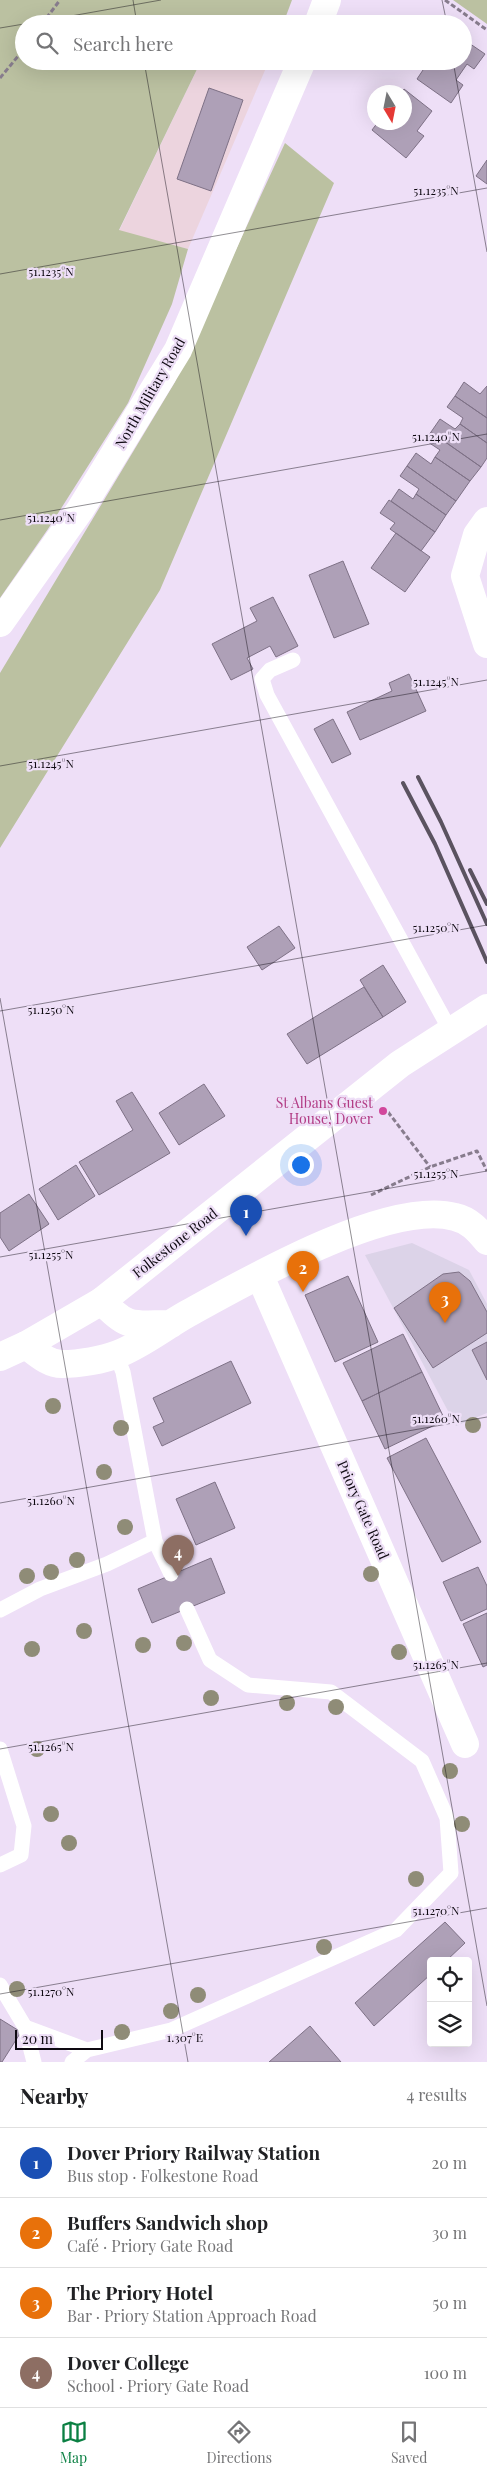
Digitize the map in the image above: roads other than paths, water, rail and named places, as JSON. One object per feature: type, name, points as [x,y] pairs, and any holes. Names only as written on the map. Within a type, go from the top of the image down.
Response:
[{"type":"street","points":[[321,15],[327,0]]},
{"type":"street","name":"North Military Road","points":[[0,623],[80,510],[178,350],[298,70]]},
{"type":"street","points":[[487,521],[476,535],[465,576],[487,644]]},
{"type":"street","name":"Folkestone Road","points":[[0,1357],[26,1345],[102,1300],[400,1064],[468,1020]]},
{"type":"street","points":[[26,1345],[48,1361],[61,1364],[116,1355],[138,1345],[171,1324],[260,1276],[333,1240],[400,1218],[437,1214],[455,1217],[474,1226],[487,1241]]},
{"type":"street","name":"Priory Gate Road","points":[[260,1276],[465,1744]]},
{"type":"street","points":[[102,1300],[117,1318],[129,1324],[171,1324]]},
{"type":"lane","points":[[293,660],[270,670],[262,679],[266,694],[468,1020]]},
{"type":"lane","points":[[116,1355],[124,1372],[155,1541],[171,1574]]},
{"type":"lane","points":[[0,1610],[40,1589],[107,1564],[155,1541]]},
{"type":"lane","points":[[72,2062],[87,2050],[171,2030],[396,1930],[450,1873],[447,1818],[422,1761],[331,1692],[248,1685],[210,1660],[187,1609]]},
{"type":"lane","points":[[0,1749],[24,1826],[21,1855],[0,1865]]},
{"type":"lane","points":[[0,1985],[25,2027],[34,2062]]},
{"type":"lane","points":[[25,2027],[87,2050]]},
{"type":"railway","points":[[418,777],[441,822],[487,924]]},
{"type":"railway","points":[[403,783],[435,844],[487,962]]},
{"type":"railway","points":[[470,870],[487,904]]},
{"type":"place","name":"St Albans Guest House, Dover","points":[[383,1111]]},
{"type":"place","name":"Dover Priory Railway Station","points":[[246,1236]]},
{"type":"place","name":"Buffers Sandwich shop","points":[[303,1292]]},
{"type":"place","name":"The Priory Hotel","points":[[445,1323]]},
{"type":"place","name":"Dover College","points":[[178,1576]]}]
